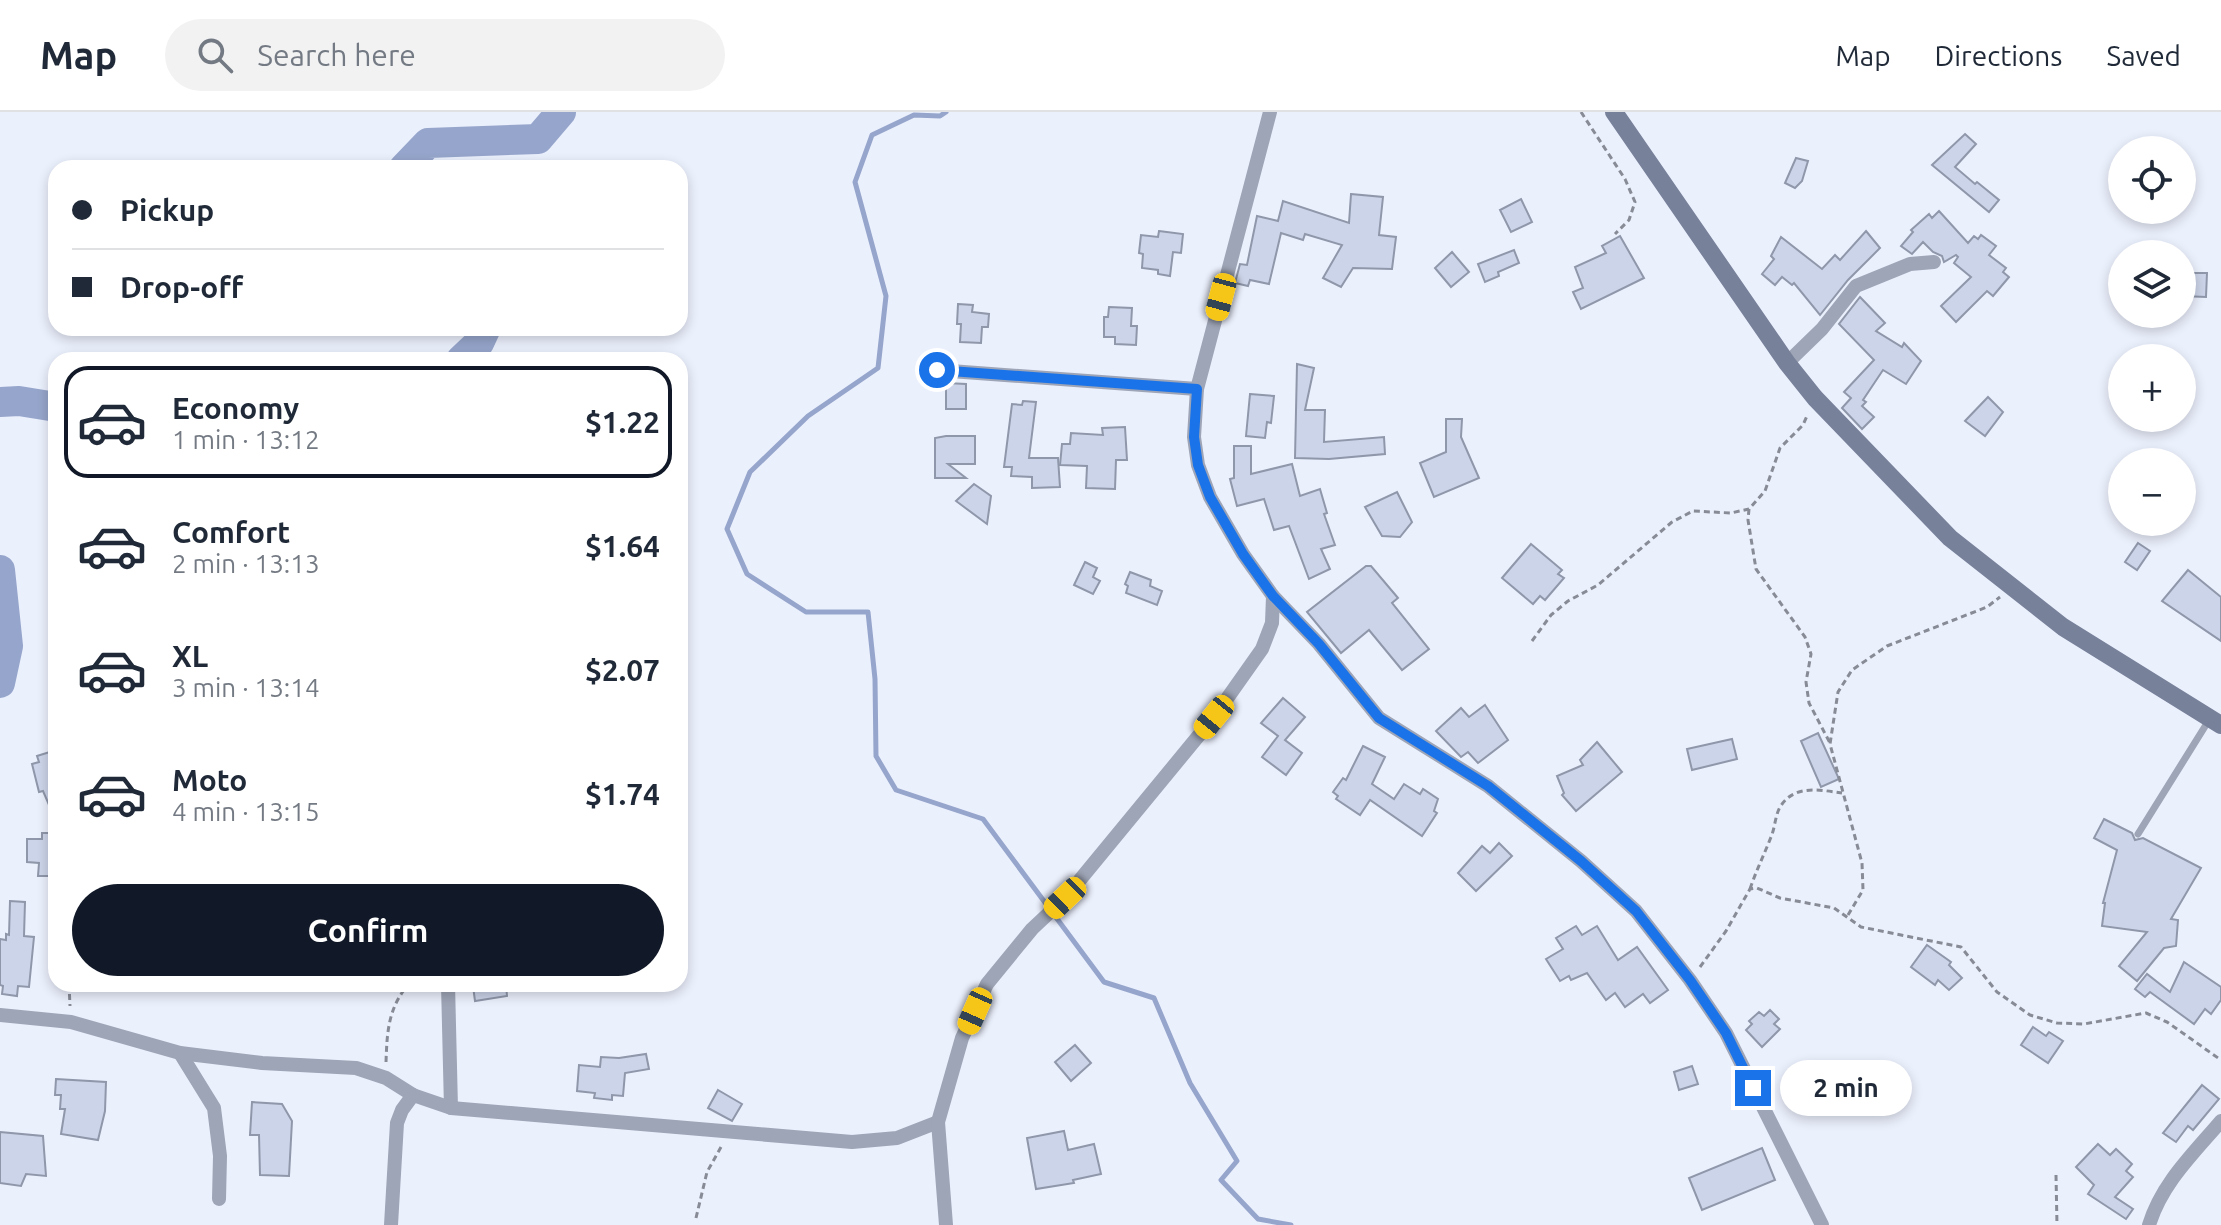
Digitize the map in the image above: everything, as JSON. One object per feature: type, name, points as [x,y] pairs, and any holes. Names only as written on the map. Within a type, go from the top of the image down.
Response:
[{"type":"main road","points":[[1614,112],[1787,363],[1815,398],[1950,538],[2063,627],[2216,722]]},
{"type":"street","points":[[1270,112],[1197,389],[1194,437],[1198,465],[1210,497],[1243,554],[1273,596],[1319,644],[1379,718],[1488,786],[1581,861],[1636,911],[1690,980],[1726,1033],[1822,1225]]},
{"type":"street","points":[[1787,363],[1822,329],[1856,286],[1910,264],[1934,262]]},
{"type":"street","points":[[937,370],[1197,389]]},
{"type":"street","points":[[946,1225],[938,1122],[962,1038],[987,984],[1032,929],[1065,898],[1214,717],[1262,649],[1272,623],[1273,596]]},
{"type":"street","points":[[448,992],[451,1108]]},
{"type":"street","points":[[0,1015],[71,1022],[180,1053],[262,1063],[356,1068],[386,1078],[413,1095],[451,1108],[852,1142],[897,1138],[938,1122]]},
{"type":"street","points":[[180,1053],[214,1108],[217,1119],[219,1199]]},
{"type":"street","points":[[391,1225],[397,1123],[413,1095]]},
{"type":"street","points":[[2149,1225],[2156,1202],[2172,1178],[2221,1121]]},
{"type":"lane","points":[[2138,834],[2216,722]]},
{"type":"path","points":[[1581,112],[1625,179],[1635,202],[1629,220],[1615,234]]},
{"type":"path","points":[[1532,641],[1551,615],[1568,601],[1598,585],[1672,522],[1693,511],[1731,513],[1749,509],[1765,491],[1780,448],[1803,425],[1815,398]]},
{"type":"path","points":[[1749,509],[1756,569],[1805,637],[1811,654],[1806,682],[1809,703],[1830,744],[1862,863],[1863,890],[1847,916]]},
{"type":"path","points":[[1830,744],[1838,692],[1852,670],[1887,646],[1987,607],[2012,587]]},
{"type":"path","points":[[1690,980],[1726,931],[1750,889],[1779,808],[1801,790],[1844,794]]},
{"type":"path","points":[[1750,889],[1757,888],[1780,898],[1834,908],[1861,927],[1961,947],[1997,992],[2030,1015],[2057,1023],[2084,1024],[2146,1013],[2167,1022],[2221,1060]]},
{"type":"path","points":[[69,992],[71,1022]]},
{"type":"path","points":[[386,1078],[387,1026],[401,992]]},
{"type":"path","points":[[696,1218],[707,1172],[719,1148],[739,1131]]},
{"type":"path","points":[[2056,1175],[2057,1225]]},
{"type":"building","points":[[1965,134],[1976,144],[1955,167],[1999,200],[1989,212],[1932,165]]},
{"type":"building","points":[[1796,158],[1808,161],[1802,181],[1795,188],[1785,183]]},
{"type":"building","points":[[1351,194],[1383,197],[1379,235],[1396,237],[1392,269],[1353,268],[1341,287],[1323,278],[1342,245],[1305,234],[1303,240],[1281,233],[1269,284],[1250,280],[1248,286],[1235,283],[1240,264],[1247,265],[1257,216],[1278,221],[1283,201],[1349,223]]},
{"type":"building","points":[[1521,199],[1532,222],[1511,232],[1500,210]]},
{"type":"building","points":[[1939,211],[1968,243],[1974,236],[1978,239],[1981,235],[1996,246],[1989,255],[2006,268],[2003,272],[2009,277],[1993,296],[1987,291],[1956,322],[1941,306],[1971,277],[1954,263],[1958,257],[1956,255],[1944,262],[1942,256],[1923,242],[1912,254],[1901,246],[1913,232],[1911,230],[1929,214],[1932,218]]},
{"type":"building","points":[[1159,231],[1183,234],[1181,253],[1173,252],[1170,276],[1158,274],[1158,270],[1142,268],[1143,254],[1139,253],[1141,235],[1158,237]]},
{"type":"building","points":[[1866,231],[1880,248],[1848,280],[1820,315],[1794,283],[1792,285],[1782,277],[1775,285],[1762,274],[1774,259],[1771,256],[1781,237],[1822,269],[1835,255],[1840,260]]},
{"type":"building","points":[[1620,236],[1644,278],[1581,309],[1573,292],[1583,288],[1575,267],[1606,253],[1602,246]]},
{"type":"building","points":[[1514,250],[1519,263],[1485,282],[1478,264]]},
{"type":"building","points":[[1452,252],[1469,272],[1451,287],[1435,268]]},
{"type":"building","points":[[2196,273],[2207,273],[2206,297],[2196,297]]},
{"type":"building","points":[[1860,297],[1885,323],[1876,331],[1902,347],[1904,343],[1921,361],[1906,384],[1883,370],[1863,400],[1866,402],[1862,406],[1874,417],[1862,429],[1842,408],[1851,398],[1844,392],[1874,360],[1839,324]]},
{"type":"building","points":[[958,304],[973,305],[972,312],[989,314],[988,327],[982,327],[981,343],[960,342]]},
{"type":"building","points":[[1109,307],[1132,308],[1131,326],[1137,326],[1136,345],[1115,344],[1115,337],[1104,337],[1104,317],[1108,317]]},
{"type":"building","points":[[1297,364],[1314,368],[1305,410],[1325,410],[1324,442],[1384,437],[1385,454],[1329,459],[1295,458]]},
{"type":"building","points":[[946,383],[966,384],[966,409],[946,409]]},
{"type":"building","points":[[1250,394],[1274,396],[1271,423],[1267,422],[1265,438],[1246,436]]},
{"type":"building","points":[[1988,397],[2003,412],[1985,436],[1965,421]]},
{"type":"building","points":[[1023,401],[1036,402],[1029,458],[1058,458],[1060,487],[1032,488],[1032,477],[1011,476],[1012,467],[1004,467],[1012,404],[1022,405]]},
{"type":"building","points":[[1446,419],[1462,419],[1461,437],[1479,478],[1434,497],[1420,463],[1446,452]]},
{"type":"building","points":[[1125,427],[1127,460],[1116,460],[1115,489],[1086,488],[1087,466],[1060,465],[1062,444],[1070,444],[1071,433],[1103,435],[1102,428]]},
{"type":"building","points":[[975,436],[975,464],[948,464],[966,478],[935,478],[935,438]]},
{"type":"building","points":[[1234,446],[1251,446],[1251,474],[1292,464],[1300,496],[1320,489],[1327,513],[1324,514],[1335,545],[1321,549],[1330,569],[1309,579],[1289,526],[1274,530],[1264,499],[1237,506],[1230,479],[1234,478]]},
{"type":"building","points":[[974,484],[991,496],[987,524],[956,501]]},
{"type":"building","points":[[1397,492],[1412,522],[1400,537],[1382,536],[1365,507]]},
{"type":"building","points":[[2138,543],[2150,551],[2137,570],[2125,562]]},
{"type":"building","points":[[1531,544],[1562,570],[1558,574],[1564,578],[1545,600],[1540,596],[1533,604],[1502,578]]},
{"type":"building","points":[[1085,562],[1097,568],[1093,577],[1100,581],[1093,594],[1074,585]]},
{"type":"building","points":[[1366,566],[1371,566],[1398,598],[1392,603],[1429,649],[1402,670],[1369,630],[1341,653],[1307,612]]},
{"type":"building","points":[[2188,570],[2221,597],[2221,641],[2162,601]]},
{"type":"building","points":[[1130,572],[1151,580],[1150,586],[1162,591],[1157,605],[1126,593],[1128,586],[1125,584]]},
{"type":"building","points":[[1283,698],[1305,717],[1285,740],[1302,753],[1286,775],[1262,757],[1278,736],[1261,723]]},
{"type":"building","points":[[1485,705],[1508,740],[1478,763],[1468,752],[1461,757],[1436,731],[1461,708],[1469,717]]},
{"type":"building","points":[[1818,733],[1839,779],[1821,787],[1801,741]]},
{"type":"building","points":[[1732,739],[1737,759],[1692,770],[1687,749]]},
{"type":"building","points":[[1597,742],[1622,772],[1576,811],[1562,795],[1564,793],[1557,776],[1583,765],[1580,760]]},
{"type":"building","points":[[1363,746],[1385,757],[1372,784],[1394,799],[1404,784],[1420,794],[1423,789],[1438,799],[1434,811],[1437,813],[1422,836],[1370,800],[1360,815],[1336,799],[1338,796],[1333,792],[1343,778],[1346,780]]},
{"type":"building","points":[[48,753],[48,803],[43,791],[39,792],[32,764],[39,762],[37,756]]},
{"type":"building","points":[[2104,819],[2132,833],[2135,840],[2143,838],[2201,868],[2171,919],[2178,920],[2176,946],[2164,948],[2137,981],[2119,966],[2147,932],[2102,926],[2103,903],[2117,850],[2094,838]]},
{"type":"building","points":[[42,833],[48,833],[48,876],[38,876],[39,863],[27,862],[27,839],[42,839]]},
{"type":"building","points":[[1499,843],[1512,856],[1476,891],[1458,873],[1482,846],[1490,853]]},
{"type":"building","points":[[10,901],[25,902],[24,936],[34,937],[29,987],[18,986],[17,996],[2,994],[3,986],[0,985],[0,939],[6,940],[6,934],[9,935]]},
{"type":"building","points":[[1576,926],[1582,935],[1597,926],[1618,960],[1637,947],[1668,990],[1650,1003],[1643,994],[1625,1007],[1615,993],[1606,1000],[1587,973],[1560,981],[1546,959],[1563,949],[1556,938]]},
{"type":"building","points":[[1927,945],[1951,962],[1949,965],[1962,978],[1949,990],[1938,980],[1935,985],[1911,967]]},
{"type":"building","points":[[2184,962],[2221,987],[2221,1000],[2211,1014],[2205,1009],[2194,1024],[2150,992],[2145,997],[2135,989],[2147,974],[2170,992]]},
{"type":"building","points":[[474,992],[507,992],[507,996],[475,1001]]},
{"type":"building","points":[[1770,1010],[1779,1019],[1774,1024],[1780,1029],[1762,1047],[1746,1030],[1752,1024],[1749,1021],[1759,1012],[1764,1016]]},
{"type":"building","points":[[2033,1027],[2046,1036],[2049,1032],[2063,1041],[2048,1063],[2021,1045]]},
{"type":"building","points":[[1075,1045],[1091,1063],[1071,1081],[1055,1062]]},
{"type":"building","points":[[646,1054],[649,1069],[625,1073],[623,1096],[612,1095],[612,1100],[594,1098],[595,1093],[577,1091],[579,1065],[600,1067],[601,1057]]},
{"type":"building","points":[[1692,1066],[1698,1084],[1679,1090],[1674,1072]]},
{"type":"building","points":[[56,1079],[106,1082],[105,1111],[98,1140],[61,1134],[65,1109],[60,1109],[61,1095],[55,1095]]},
{"type":"building","points":[[2202,1085],[2219,1099],[2193,1130],[2188,1126],[2176,1142],[2163,1133]]},
{"type":"building","points":[[718,1090],[742,1104],[732,1121],[708,1108]]},
{"type":"building","points":[[252,1102],[282,1104],[292,1121],[289,1176],[260,1175],[259,1135],[250,1135]]},
{"type":"building","points":[[1064,1131],[1068,1150],[1094,1144],[1101,1174],[1073,1180],[1074,1183],[1036,1189],[1027,1138]]},
{"type":"building","points":[[0,1132],[43,1136],[46,1176],[26,1174],[21,1186],[0,1183]]},
{"type":"building","points":[[2098,1144],[2110,1155],[2116,1149],[2132,1164],[2126,1171],[2133,1177],[2115,1197],[2133,1209],[2126,1219],[2088,1194],[2094,1185],[2076,1167]]},
{"type":"building","points":[[1762,1148],[1775,1180],[1702,1210],[1689,1178]]},
{"type":"waterway","points":[[412,160],[428,143],[538,139],[561,112]]},
{"type":"waterway","points":[[946,112],[940,116],[914,115],[872,135],[855,182],[886,296],[878,368],[808,416],[750,472],[727,529],[747,574],[806,612],[868,612],[875,679],[876,756],[896,790],[983,819],[1104,982],[1154,998],[1190,1083],[1237,1161],[1221,1180],[1258,1219],[1291,1225]]},
{"type":"waterway","points":[[469,352],[482,336]]},
{"type":"waterway","points":[[0,402],[19,401],[48,406]]},
{"type":"waterway","points":[[0,570],[8,646],[0,683]]},
{"type":"route","points":[[937,370],[1197,389],[1194,437],[1198,465],[1210,497],[1243,554],[1273,596],[1319,644],[1379,718],[1488,786],[1581,861],[1636,911],[1690,980],[1726,1033],[1753,1088]]}]
